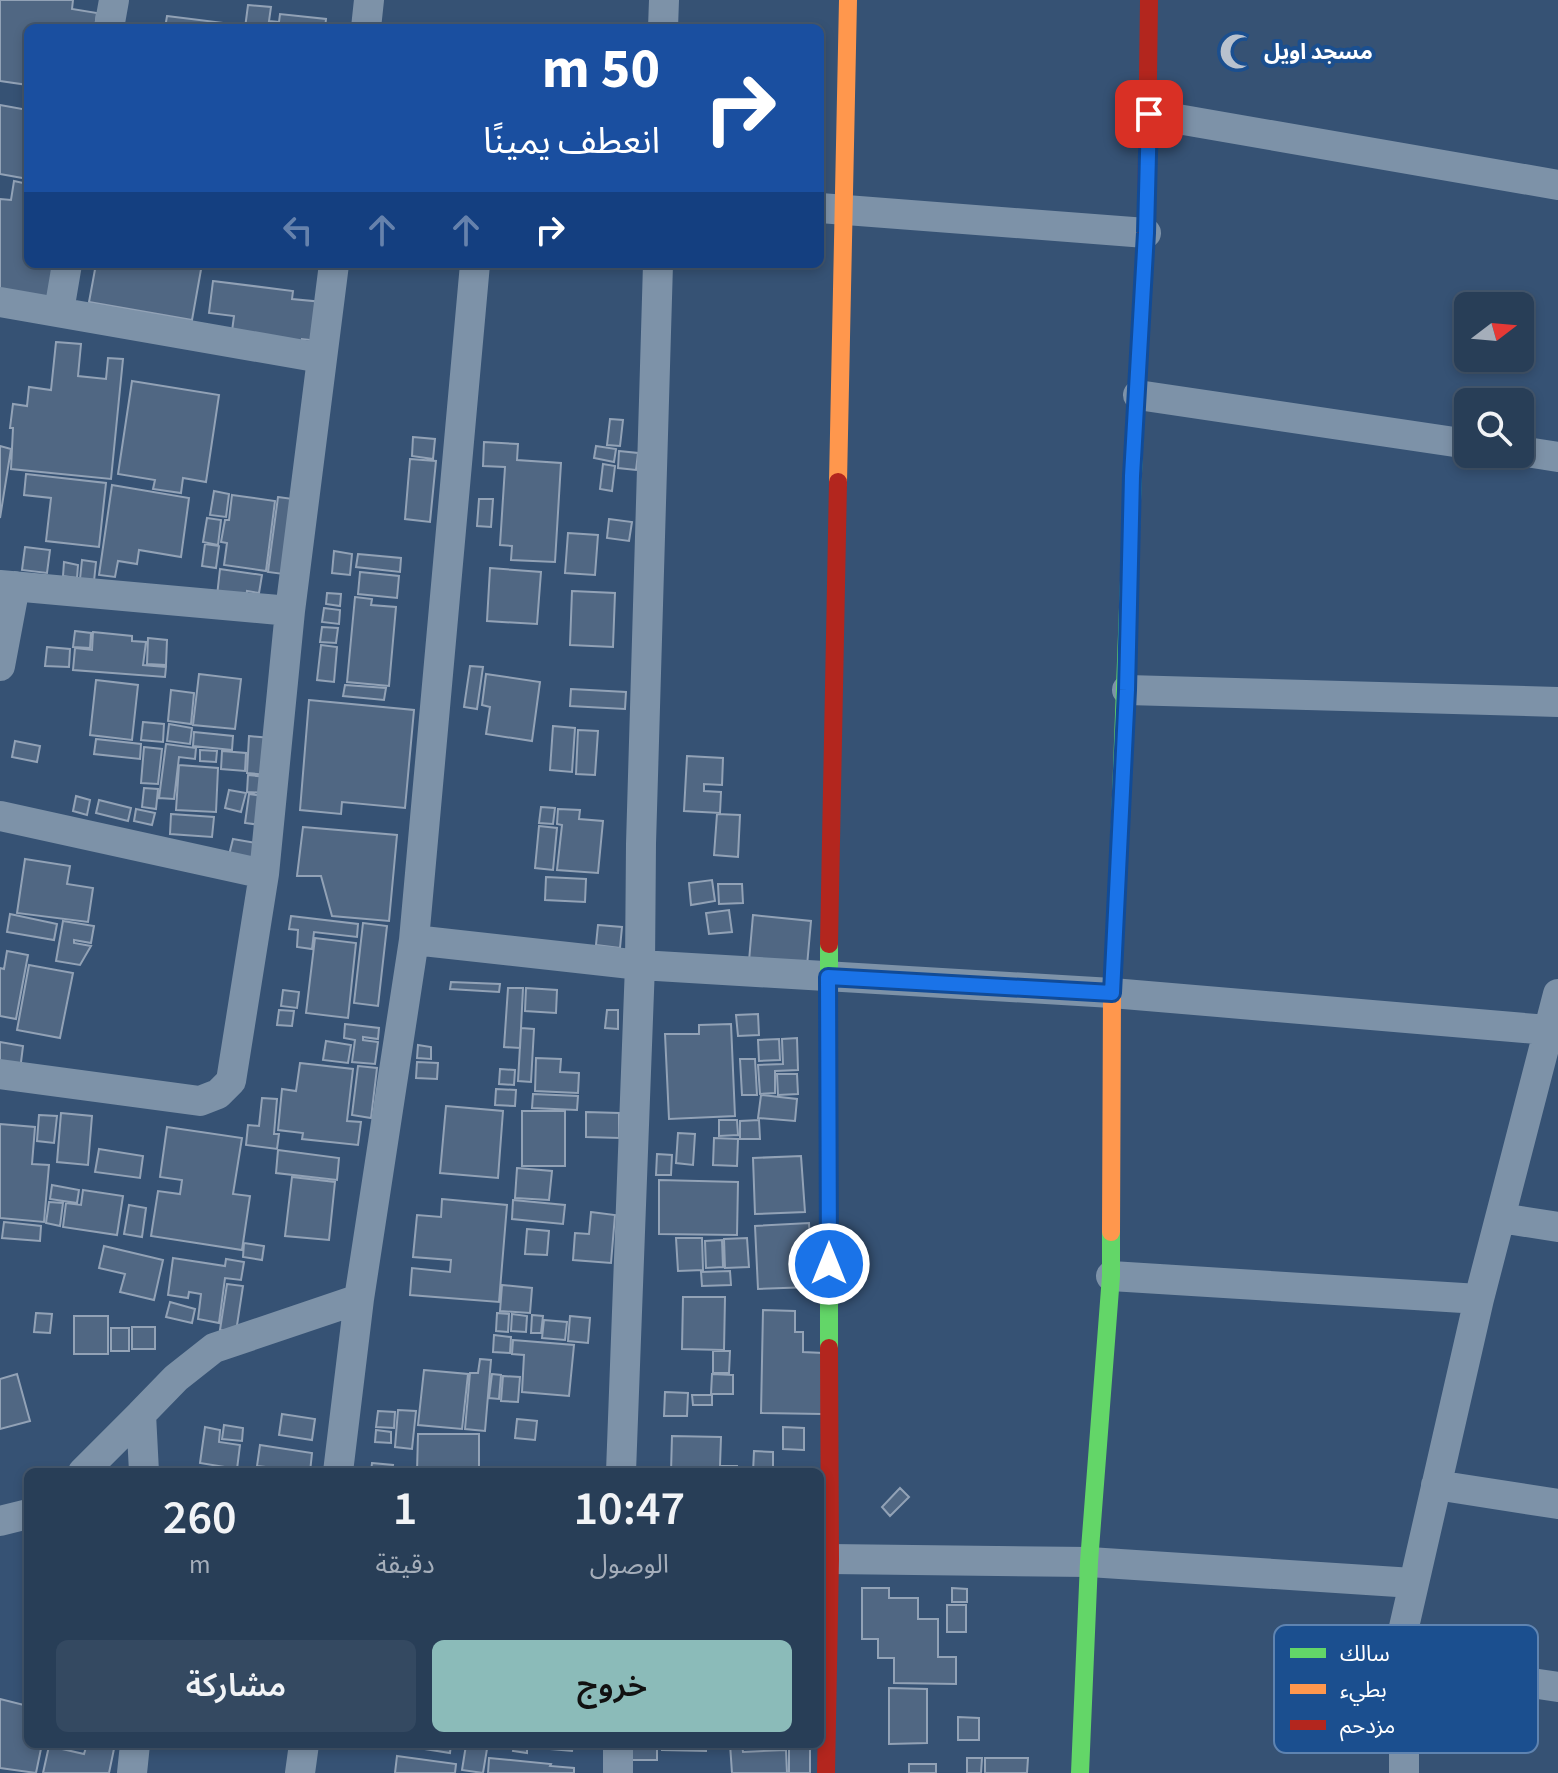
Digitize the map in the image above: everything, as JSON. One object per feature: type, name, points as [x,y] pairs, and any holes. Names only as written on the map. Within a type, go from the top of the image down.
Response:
[{"type":"street","points":[[110,24],[114,0]]},
{"type":"street","points":[[366,24],[369,0]]},
{"type":"street","points":[[663,24],[664,0]]},
{"type":"street","points":[[826,1773],[830,1559],[824,1518],[833,210],[848,0]]},
{"type":"street","points":[[1080,1773],[1089,1562],[1111,1276],[1112,993],[1127,690],[1132,476],[1146,233],[1149,0]]},
{"type":"street","points":[[1149,114],[1558,185]]},
{"type":"street","points":[[833,210],[1146,233]]},
{"type":"street","points":[[59,311],[66,268]]},
{"type":"street","points":[[0,1074],[200,1101],[218,1094],[231,1081],[264,874],[290,611],[333,268]]},
{"type":"street","points":[[338,1468],[359,1299],[414,940],[475,268]]},
{"type":"street","points":[[621,1468],[640,965],[641,828],[658,268]]},
{"type":"street","points":[[0,302],[321,358]]},
{"type":"street","points":[[1138,395],[1454,442]]},
{"type":"street","points":[[1534,453],[1558,457]]},
{"type":"street","points":[[0,666],[7,585],[290,611]]},
{"type":"street","points":[[1127,690],[1558,702]]},
{"type":"street","points":[[0,816],[264,874]]},
{"type":"street","points":[[414,940],[640,965],[1112,993],[1548,1030]]},
{"type":"street","points":[[1404,1625],[1479,1299],[1558,994]]},
{"type":"street","points":[[1501,1218],[1558,1227]]},
{"type":"street","points":[[1111,1276],[1479,1299]]},
{"type":"street","points":[[87,1468],[176,1378],[214,1348],[359,1299]]},
{"type":"street","points":[[141,1414],[144,1468]]},
{"type":"street","points":[[1436,1485],[1558,1504]]},
{"type":"street","points":[[0,1521],[24,1515]]},
{"type":"street","points":[[830,1559],[1089,1562],[1413,1583]]},
{"type":"street","points":[[1538,1684],[1558,1687]]},
{"type":"street","points":[[132,1773],[135,1748]]},
{"type":"street","points":[[300,1773],[303,1748]]},
{"type":"street","points":[[618,1748],[618,1773]]},
{"type":"street","points":[[1404,1753],[1404,1773]]},
{"type":"building","points":[[0,0],[73,0],[72,9],[97,13],[96,24],[24,24],[24,84],[0,81]]},
{"type":"building","points":[[248,5],[271,7],[269,21],[279,22],[280,14],[326,19],[325,24],[246,24]]},
{"type":"building","points":[[167,16],[232,24],[166,24]]},
{"type":"building","points":[[0,105],[24,109],[24,178],[0,174]]},
{"type":"building","points":[[14,181],[24,183],[24,268],[56,268],[51,300],[0,292],[0,199],[11,200]]},
{"type":"building","points":[[95,268],[201,268],[192,320],[89,302]]},
{"type":"building","points":[[213,281],[293,291],[292,299],[323,302],[319,341],[302,339],[302,349],[232,331],[234,316],[209,313]]},
{"type":"building","points":[[56,342],[81,344],[78,376],[106,379],[108,358],[123,359],[111,479],[11,469],[13,404],[27,406],[29,387],[51,390]]},
{"type":"building","points":[[132,381],[219,395],[206,482],[183,478],[181,493],[153,489],[155,480],[118,474]]},
{"type":"building","points":[[610,419],[623,420],[620,446],[607,445]]},
{"type":"building","points":[[413,437],[435,439],[433,459],[412,456]]},
{"type":"building","points":[[484,442],[518,444],[517,460],[561,463],[555,562],[511,560],[512,546],[500,545],[505,467],[483,466]]},
{"type":"building","points":[[0,446],[11,449],[0,518]]},
{"type":"building","points":[[596,446],[616,449],[614,462],[594,458]]},
{"type":"building","points":[[619,451],[638,453],[636,470],[618,468]]},
{"type":"building","points":[[410,459],[436,461],[430,522],[405,519]]},
{"type":"building","points":[[603,464],[615,466],[612,491],[600,489]]},
{"type":"building","points":[[26,474],[106,483],[99,547],[46,541],[51,498],[24,495]]},
{"type":"building","points":[[112,485],[189,498],[181,557],[139,550],[137,564],[118,561],[115,577],[99,575]]},
{"type":"building","points":[[214,491],[229,494],[226,517],[210,515]]},
{"type":"building","points":[[232,495],[275,501],[266,571],[224,565],[227,543],[221,542],[225,520],[229,520]]},
{"type":"building","points":[[278,497],[293,499],[283,574],[268,572]]},
{"type":"building","points":[[479,499],[493,499],[491,527],[477,526]]},
{"type":"building","points":[[207,518],[221,520],[218,545],[203,542]]},
{"type":"building","points":[[609,519],[632,522],[629,541],[607,538]]},
{"type":"building","points":[[568,533],[598,535],[595,575],[565,573]]},
{"type":"building","points":[[205,544],[219,546],[216,568],[202,566]]},
{"type":"building","points":[[25,547],[50,550],[47,573],[22,570]]},
{"type":"building","points":[[334,551],[352,554],[350,575],[332,573]]},
{"type":"building","points":[[358,554],[401,558],[400,572],[356,567]]},
{"type":"building","points":[[82,560],[96,562],[94,581],[80,579]]},
{"type":"building","points":[[64,562],[78,565],[77,578],[63,576]]},
{"type":"building","points":[[490,568],[541,572],[537,624],[487,621]]},
{"type":"building","points":[[220,569],[262,575],[259,593],[247,591],[246,600],[217,596]]},
{"type":"building","points":[[360,572],[399,576],[397,598],[358,594]]},
{"type":"building","points":[[572,591],[615,593],[613,647],[570,645]]},
{"type":"building","points":[[327,593],[341,594],[340,606],[326,604]]},
{"type":"building","points":[[355,597],[372,599],[371,605],[396,607],[389,686],[347,682]]},
{"type":"building","points":[[324,608],[340,610],[339,624],[322,622]]},
{"type":"building","points":[[322,627],[338,628],[336,643],[320,642]]},
{"type":"building","points":[[75,631],[91,633],[90,648],[73,647]]},
{"type":"building","points":[[93,632],[132,636],[132,641],[146,642],[143,665],[166,667],[165,677],[73,670],[75,648],[92,650]]},
{"type":"building","points":[[148,638],[167,640],[166,665],[147,664]]},
{"type":"building","points":[[321,645],[337,647],[334,682],[317,680]]},
{"type":"building","points":[[47,647],[70,649],[69,667],[45,666]]},
{"type":"building","points":[[470,666],[483,667],[477,709],[464,707]]},
{"type":"building","points":[[199,674],[241,679],[235,729],[193,725]]},
{"type":"building","points":[[486,674],[540,682],[532,741],[486,734],[490,707],[482,705]]},
{"type":"building","points":[[96,680],[138,685],[132,740],[90,735]]},
{"type":"building","points":[[345,685],[386,688],[384,700],[343,696]]},
{"type":"building","points":[[571,689],[626,692],[625,709],[570,706]]},
{"type":"building","points":[[171,690],[194,693],[191,724],[168,721]]},
{"type":"building","points":[[309,700],[414,710],[405,808],[342,802],[341,814],[300,810]]},
{"type":"building","points":[[143,722],[164,724],[163,742],[141,740]]},
{"type":"building","points":[[169,724],[192,728],[190,744],[167,741]]},
{"type":"building","points":[[553,726],[575,728],[572,772],[550,770]]},
{"type":"building","points":[[578,730],[598,731],[595,775],[576,774]]},
{"type":"building","points":[[194,732],[233,736],[232,750],[193,746]]},
{"type":"building","points":[[249,736],[271,738],[269,775],[247,773]]},
{"type":"building","points":[[96,739],[141,744],[140,759],[94,754]]},
{"type":"building","points":[[15,741],[40,746],[37,762],[12,757]]},
{"type":"building","points":[[166,744],[196,748],[195,759],[179,757],[174,799],[159,798]]},
{"type":"building","points":[[144,747],[162,749],[158,784],[141,783]]},
{"type":"building","points":[[200,750],[217,751],[216,762],[200,761]]},
{"type":"building","points":[[222,751],[246,753],[245,771],[221,769]]},
{"type":"building","points":[[687,756],[723,758],[722,785],[704,784],[704,791],[721,792],[720,813],[684,811]]},
{"type":"building","points":[[179,765],[218,768],[216,812],[176,810]]},
{"type":"building","points":[[248,775],[267,777],[266,793],[247,792]]},
{"type":"building","points":[[144,788],[158,789],[156,809],[142,807]]},
{"type":"building","points":[[229,790],[246,793],[241,812],[225,808]]},
{"type":"building","points":[[249,794],[265,796],[261,825],[245,823]]},
{"type":"building","points":[[76,796],[90,800],[87,815],[73,811]]},
{"type":"building","points":[[99,800],[131,808],[128,821],[96,813]]},
{"type":"building","points":[[541,807],[555,808],[553,824],[539,823]]},
{"type":"building","points":[[136,809],[155,813],[152,825],[134,821]]},
{"type":"building","points":[[558,809],[580,810],[579,819],[603,821],[598,873],[557,870],[562,825],[557,824]]},
{"type":"building","points":[[171,814],[214,817],[212,837],[170,834]]},
{"type":"building","points":[[717,814],[740,815],[738,857],[714,855]]},
{"type":"building","points":[[539,826],[557,828],[553,870],[535,868]]},
{"type":"building","points":[[303,827],[397,835],[389,921],[332,916],[321,876],[297,876]]},
{"type":"building","points":[[233,839],[256,843],[251,864],[228,859]]},
{"type":"building","points":[[25,859],[70,866],[67,884],[93,888],[88,922],[17,913]]},
{"type":"building","points":[[546,877],[586,879],[585,902],[545,900]]},
{"type":"building","points":[[712,880],[715,901],[691,905],[689,883]]},
{"type":"building","points":[[718,884],[742,884],[743,903],[719,904]]},
{"type":"building","points":[[729,910],[732,932],[709,934],[706,913]]},
{"type":"building","points":[[10,914],[57,924],[54,940],[7,932]]},
{"type":"building","points":[[753,915],[811,921],[807,966],[749,961]]},
{"type":"building","points":[[291,916],[358,924],[357,937],[314,932],[312,949],[297,947],[298,930],[289,929]]},
{"type":"building","points":[[63,921],[94,926],[91,943],[74,940],[74,943],[91,946],[80,965],[56,961]]},
{"type":"building","points":[[363,923],[387,926],[378,1006],[354,1003]]},
{"type":"building","points":[[598,925],[622,927],[620,948],[596,945]]},
{"type":"building","points":[[315,938],[356,943],[348,1018],[306,1013]]},
{"type":"building","points":[[7,951],[28,955],[16,1019],[0,1016],[0,968],[4,969]]},
{"type":"building","points":[[29,965],[73,973],[60,1038],[17,1030]]},
{"type":"building","points":[[451,982],[500,984],[499,992],[450,989]]},
{"type":"building","points":[[508,988],[523,988],[520,1048],[504,1047]]},
{"type":"building","points":[[526,988],[557,990],[556,1013],[525,1011]]},
{"type":"building","points":[[283,990],[299,992],[297,1008],[281,1006]]},
{"type":"building","points":[[279,1010],[294,1011],[292,1026],[277,1025]]},
{"type":"building","points":[[607,1010],[618,1010],[618,1029],[605,1028]]},
{"type":"building","points":[[758,1014],[759,1035],[738,1036],[736,1015]]},
{"type":"building","points":[[345,1024],[379,1028],[378,1039],[363,1037],[363,1040],[378,1042],[375,1064],[352,1062],[355,1040],[344,1038]]},
{"type":"building","points":[[731,1024],[735,1116],[669,1119],[665,1034],[699,1034],[699,1025]]},
{"type":"building","points":[[521,1028],[534,1029],[531,1082],[518,1081]]},
{"type":"building","points":[[797,1038],[798,1070],[775,1071],[775,1093],[760,1094],[758,1065],[783,1064],[782,1039]]},
{"type":"building","points":[[779,1039],[780,1060],[759,1061],[758,1040]]},
{"type":"building","points":[[326,1041],[351,1045],[348,1063],[323,1060]]},
{"type":"building","points":[[0,1042],[23,1046],[20,1070],[0,1067]]},
{"type":"building","points":[[418,1045],[431,1047],[431,1059],[417,1058]]},
{"type":"building","points":[[536,1058],[561,1059],[560,1072],[579,1073],[578,1093],[535,1091]]},
{"type":"building","points":[[740,1059],[755,1059],[757,1095],[742,1095]]},
{"type":"building","points":[[417,1062],[438,1063],[437,1079],[416,1078]]},
{"type":"building","points":[[300,1063],[353,1069],[347,1121],[361,1122],[358,1145],[302,1139],[303,1133],[278,1130],[282,1089],[296,1091]]},
{"type":"building","points":[[358,1066],[377,1068],[371,1118],[352,1115]]},
{"type":"building","points":[[500,1069],[515,1070],[514,1085],[499,1084]]},
{"type":"building","points":[[777,1074],[797,1074],[798,1094],[778,1095]]},
{"type":"building","points":[[496,1089],[516,1090],[515,1106],[495,1105]]},
{"type":"building","points":[[533,1094],[578,1096],[577,1110],[532,1108]]},
{"type":"building","points":[[761,1095],[797,1099],[795,1121],[758,1118]]},
{"type":"building","points":[[262,1098],[277,1099],[274,1134],[279,1134],[277,1149],[246,1145],[248,1125],[259,1126]]},
{"type":"building","points":[[446,1106],[503,1111],[498,1178],[440,1173]]},
{"type":"building","points":[[522,1111],[565,1111],[565,1166],[522,1166]]},
{"type":"building","points":[[586,1112],[619,1113],[619,1138],[586,1137]]},
{"type":"building","points":[[61,1113],[92,1116],[88,1165],[57,1162]]},
{"type":"building","points":[[39,1115],[57,1116],[54,1143],[37,1141]]},
{"type":"building","points":[[719,1120],[737,1120],[738,1135],[719,1136]]},
{"type":"building","points":[[759,1120],[760,1139],[740,1139],[740,1121]]},
{"type":"building","points":[[0,1124],[35,1127],[32,1164],[49,1165],[44,1222],[0,1218]]},
{"type":"building","points":[[167,1127],[242,1138],[233,1194],[250,1196],[242,1250],[151,1236],[158,1191],[180,1194],[182,1180],[160,1177]]},
{"type":"building","points":[[678,1133],[695,1134],[693,1165],[676,1163]]},
{"type":"building","points":[[714,1138],[738,1139],[737,1166],[713,1165]]},
{"type":"building","points":[[99,1149],[143,1156],[140,1178],[95,1172]]},
{"type":"building","points":[[278,1150],[339,1158],[337,1180],[276,1173]]},
{"type":"building","points":[[657,1154],[672,1155],[671,1175],[656,1175]]},
{"type":"building","points":[[801,1156],[805,1212],[755,1214],[753,1158]]},
{"type":"building","points":[[517,1168],[552,1171],[549,1200],[515,1198]]},
{"type":"building","points":[[292,1177],[335,1182],[329,1240],[285,1236]]},
{"type":"building","points":[[659,1180],[738,1182],[737,1235],[659,1234]]},
{"type":"building","points":[[52,1185],[79,1190],[77,1203],[50,1199]]},
{"type":"building","points":[[83,1190],[123,1196],[117,1235],[63,1227],[66,1203],[81,1205]]},
{"type":"building","points":[[442,1199],[507,1205],[499,1302],[410,1295],[412,1268],[450,1272],[451,1260],[413,1257],[417,1215],[441,1217]]},
{"type":"building","points":[[513,1200],[565,1205],[563,1224],[512,1219]]},
{"type":"building","points":[[49,1202],[63,1203],[60,1226],[46,1223]]},
{"type":"building","points":[[129,1205],[146,1208],[142,1237],[124,1234]]},
{"type":"building","points":[[591,1212],[615,1215],[611,1263],[573,1260],[575,1233],[589,1234]]},
{"type":"building","points":[[4,1222],[41,1226],[40,1241],[2,1238]]},
{"type":"building","points":[[809,1223],[812,1287],[758,1289],[755,1226]]},
{"type":"building","points":[[527,1229],[549,1231],[547,1255],[525,1254]]},
{"type":"building","points":[[676,1238],[702,1238],[703,1270],[678,1271]]},
{"type":"building","points":[[747,1238],[749,1267],[725,1268],[724,1239]]},
{"type":"building","points":[[722,1240],[723,1267],[706,1268],[705,1241]]},
{"type":"building","points":[[244,1243],[264,1246],[262,1260],[243,1257]]},
{"type":"building","points":[[104,1246],[163,1260],[154,1300],[120,1292],[125,1274],[99,1268]]},
{"type":"building","points":[[173,1258],[225,1266],[226,1259],[244,1262],[241,1280],[225,1278],[219,1323],[198,1319],[201,1294],[189,1292],[188,1298],[168,1295]]},
{"type":"building","points":[[730,1271],[731,1285],[702,1286],[701,1272]]},
{"type":"building","points":[[227,1284],[243,1286],[236,1332],[220,1330]]},
{"type":"building","points":[[502,1285],[532,1288],[530,1313],[500,1311]]},
{"type":"building","points":[[683,1297],[725,1297],[724,1350],[682,1349]]},
{"type":"building","points":[[170,1302],[195,1309],[192,1323],[166,1317]]},
{"type":"building","points":[[763,1310],[795,1311],[795,1332],[803,1332],[803,1352],[823,1353],[822,1414],[761,1413]]},
{"type":"building","points":[[36,1313],[52,1314],[50,1333],[34,1332]]},
{"type":"building","points":[[497,1313],[509,1314],[508,1332],[496,1331]]},
{"type":"building","points":[[512,1314],[527,1316],[526,1332],[511,1331]]},
{"type":"building","points":[[532,1315],[543,1316],[541,1333],[531,1333]]},
{"type":"building","points":[[74,1316],[108,1316],[108,1354],[74,1354]]},
{"type":"building","points":[[570,1316],[590,1318],[588,1343],[568,1341]]},
{"type":"building","points":[[544,1320],[567,1322],[565,1340],[542,1338]]},
{"type":"building","points":[[132,1327],[155,1327],[155,1349],[132,1349]]},
{"type":"building","points":[[111,1328],[129,1328],[129,1351],[111,1351]]},
{"type":"building","points":[[494,1335],[511,1337],[510,1353],[493,1352]]},
{"type":"building","points":[[513,1340],[574,1345],[569,1396],[522,1392],[524,1355],[512,1354]]},
{"type":"building","points":[[713,1351],[730,1351],[729,1373],[713,1373]]},
{"type":"building","points":[[480,1359],[491,1360],[485,1431],[465,1429],[470,1373],[478,1373]]},
{"type":"building","points":[[424,1370],[468,1374],[462,1429],[418,1425]]},
{"type":"building","points":[[17,1374],[30,1421],[0,1429],[0,1379]]},
{"type":"building","points":[[492,1374],[501,1375],[499,1399],[489,1398]]},
{"type":"building","points":[[712,1374],[733,1375],[733,1394],[711,1394]]},
{"type":"building","points":[[503,1376],[520,1377],[518,1402],[501,1401]]},
{"type":"building","points":[[665,1392],[688,1393],[687,1416],[664,1416]]},
{"type":"building","points":[[692,1395],[712,1395],[712,1405],[693,1405]]},
{"type":"building","points":[[398,1410],[416,1411],[412,1449],[395,1447]]},
{"type":"building","points":[[378,1411],[395,1412],[394,1428],[376,1427]]},
{"type":"building","points":[[282,1414],[315,1419],[312,1440],[279,1435]]},
{"type":"building","points":[[517,1419],[537,1421],[535,1440],[515,1438]]},
{"type":"building","points":[[224,1425],[243,1428],[242,1441],[222,1439]]},
{"type":"building","points":[[205,1427],[220,1430],[219,1442],[240,1445],[237,1468],[200,1463]]},
{"type":"building","points":[[783,1427],[804,1428],[804,1450],[783,1449]]},
{"type":"building","points":[[376,1430],[391,1432],[391,1443],[375,1442]]},
{"type":"building","points":[[418,1434],[479,1434],[479,1468],[417,1468]]},
{"type":"building","points":[[672,1436],[721,1437],[720,1466],[737,1466],[737,1468],[671,1468]]},
{"type":"building","points":[[260,1445],[312,1453],[310,1468],[257,1466]]},
{"type":"building","points":[[754,1451],[773,1452],[773,1468],[753,1468]]},
{"type":"building","points":[[372,1463],[393,1465],[393,1468],[371,1468]]},
{"type":"building","points":[[900,1488],[909,1497],[890,1516],[882,1507]]},
{"type":"building","points":[[862,1588],[889,1588],[889,1598],[918,1598],[918,1619],[938,1619],[938,1657],[956,1657],[956,1684],[894,1683],[894,1658],[878,1658],[878,1639],[862,1639]]},
{"type":"building","points":[[952,1588],[967,1589],[967,1602],[952,1602]]},
{"type":"building","points":[[947,1605],[966,1605],[966,1632],[947,1632]]},
{"type":"building","points":[[889,1688],[927,1689],[927,1743],[889,1744]]},
{"type":"building","points":[[0,1699],[24,1705],[24,1748],[41,1748],[36,1773],[0,1768]]},
{"type":"building","points":[[958,1717],[979,1718],[979,1740],[958,1740]]},
{"type":"building","points":[[49,1748],[84,1754],[86,1748],[114,1748],[109,1773],[43,1773]]},
{"type":"building","points":[[424,1748],[451,1748],[450,1753]]},
{"type":"building","points":[[466,1748],[487,1749],[483,1773],[462,1770]]},
{"type":"building","points":[[514,1748],[527,1748],[527,1753],[513,1751]]},
{"type":"building","points":[[538,1748],[572,1748],[572,1751]]},
{"type":"building","points":[[625,1748],[657,1748],[657,1760],[625,1760]]},
{"type":"building","points":[[662,1748],[706,1748],[706,1751]]},
{"type":"building","points":[[730,1748],[742,1748],[743,1752],[786,1750],[787,1773],[732,1773]]},
{"type":"building","points":[[789,1748],[810,1748],[810,1773],[789,1773]]},
{"type":"building","points":[[397,1756],[456,1764],[455,1773],[395,1773]]},
{"type":"building","points":[[489,1758],[574,1768],[574,1773],[488,1773]]},
{"type":"building","points":[[967,1758],[982,1758],[981,1773],[967,1773]]},
{"type":"building","points":[[985,1758],[1028,1758],[1027,1773],[985,1773]]},
{"type":"building","points":[[909,1764],[936,1764],[936,1773],[909,1773]]},
{"type":"traffic: fast","points":[[1119,849],[1135,420]]},
{"type":"traffic: fast","points":[[829,944],[829,1348]]},
{"type":"traffic: fast","points":[[1080,1773],[1089,1562],[1111,1276],[1111,1232]]},
{"type":"traffic: slow","points":[[838,482],[848,0]]},
{"type":"traffic: slow","points":[[1111,1232],[1112,993],[1119,849]]},
{"type":"traffic: jam","points":[[1135,420],[1146,233],[1149,0]]},
{"type":"traffic: jam","points":[[829,944],[838,482]]},
{"type":"traffic: jam","points":[[826,1773],[830,1559],[829,1348]]},
{"type":"place","name":"مسجد اويل","points":[[1238,51]]},
{"type":"route","points":[[829,1264],[828,977],[1112,993],[1149,114]]}]
